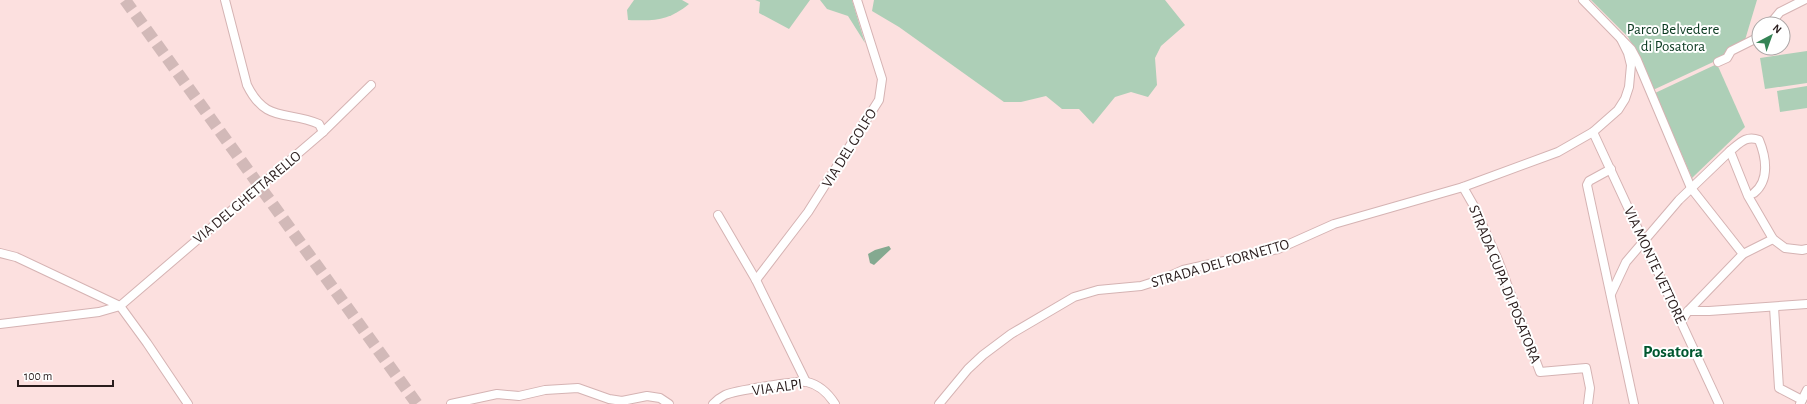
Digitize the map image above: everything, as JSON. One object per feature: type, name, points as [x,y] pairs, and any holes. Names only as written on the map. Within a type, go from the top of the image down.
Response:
[{"type":"street","points":[[225,0],[247,86],[253,98],[261,107],[271,112],[319,124],[323,128],[323,132]]},
{"type":"street","name":"VIA DEL GOLFO","points":[[756,280],[808,212],[879,100],[882,79],[857,0]]},
{"type":"street","points":[[1583,0],[1630,49],[1637,60],[1691,188],[1743,254]]},
{"type":"street","points":[[1777,16],[1780,12],[1804,0]]},
{"type":"street","name":"STRADA DEL FORNETTO","points":[[939,404],[968,369],[982,355],[1011,334],[1074,297],[1098,290],[1141,286],[1163,279],[1183,270],[1278,249],[1334,224],[1463,187],[1558,152],[1593,132],[1618,110],[1625,99],[1629,87],[1631,66],[1628,52],[1621,40]]},
{"type":"street","points":[[1718,62],[1727,58],[1731,51],[1751,41]]},
{"type":"street","name":"VIA DEL GHETTARELLO","points":[[120,306],[219,219],[323,132],[371,85]]},
{"type":"street","name":"VIA MONTE VETTORE","points":[[1593,132],[1719,404]]},
{"type":"street","points":[[1611,294],[1626,262],[1691,188],[1744,138],[1759,140],[1764,152],[1764,177],[1761,187],[1754,193]]},
{"type":"street","points":[[1730,151],[1748,196],[1773,239],[1786,248],[1802,250],[1807,249]]},
{"type":"street","points":[[1611,169],[1588,181],[1587,185],[1634,404]]},
{"type":"street","name":"STRADA CUPA DI POSATORA","points":[[1463,187],[1476,208],[1498,260],[1540,372],[1586,368],[1590,388],[1588,404]]},
{"type":"street","points":[[718,214],[756,280],[806,382]]},
{"type":"street","points":[[1681,322],[1688,311],[1743,254],[1773,239]]},
{"type":"street","points":[[0,253],[16,257],[120,306],[188,404]]},
{"type":"street","points":[[1688,311],[1807,304]]},
{"type":"street","points":[[0,324],[99,312],[120,306]]},
{"type":"street","points":[[1774,307],[1779,388],[1801,402],[1807,390]]},
{"type":"street","name":"VIA ALPI","points":[[713,404],[725,395],[790,382],[806,382],[816,385],[828,393],[835,404]]},
{"type":"street","points":[[451,404],[497,394],[519,396],[545,390],[578,388],[609,399],[622,400],[647,396],[660,398],[668,404]]},
{"type":"green space","points":[[634,0],[682,0],[689,4],[674,14],[661,19],[628,20],[627,10]]},
{"type":"green space","points":[[755,0],[810,0],[789,29],[759,13],[760,2]]},
{"type":"green space","points":[[820,0],[852,0],[865,43],[848,16],[827,9]]},
{"type":"green space","points":[[874,0],[1165,0],[1185,25],[1161,46],[1155,58],[1157,85],[1148,97],[1131,92],[1115,97],[1093,124],[1079,109],[1062,109],[1046,96],[1021,102],[1004,102],[899,27],[872,11]]},
{"type":"green space","name":"Parco Belvedere di Posatora","points":[[1591,0],[1757,0],[1745,40],[1724,57],[1653,90],[1639,56],[1628,37]]},
{"type":"green space","points":[[1807,51],[1807,83],[1765,89],[1760,58],[1791,56],[1791,53]]},
{"type":"green space","points":[[1717,64],[1745,127],[1692,178],[1655,93]]},
{"type":"green space","points":[[1807,86],[1807,108],[1780,112],[1777,91]]},
{"type":"shaded area","points":[[889,246],[891,249],[874,265],[870,263],[868,254],[875,250]]},
{"type":"tunnel","points":[[125,0],[417,404]]},
{"type":"district","name":"Posatora","points":[[1673,351]]}]
